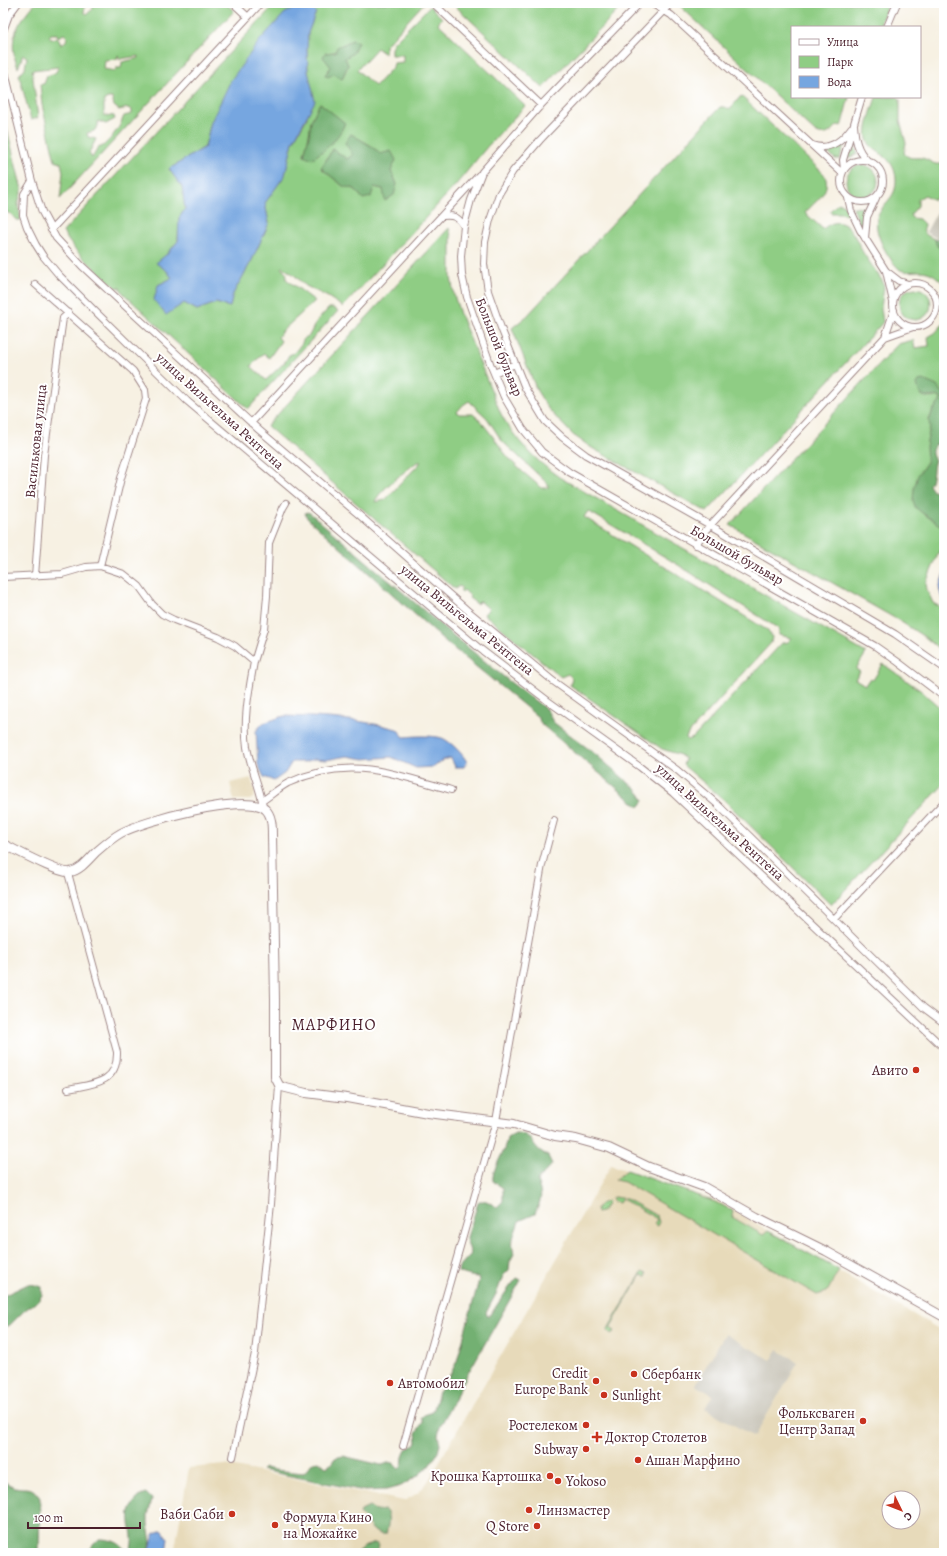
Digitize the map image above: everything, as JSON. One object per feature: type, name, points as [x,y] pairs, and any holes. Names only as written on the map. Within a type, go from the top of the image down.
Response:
[{"type":"street","points":[[3,31],[9,15],[18,3]]},
{"type":"street","points":[[233,3],[248,17]]},
{"type":"street","points":[[51,230],[261,3]]},
{"type":"street","points":[[432,3],[541,105]]},
{"type":"street","name":"Большой бульвар","points":[[640,3],[541,105],[482,172],[471,200],[464,226],[461,256],[462,276],[466,297],[504,397],[523,429],[542,452],[569,472],[874,646],[915,674],[944,697]]},
{"type":"street","points":[[651,3],[671,15],[811,145],[843,172]]},
{"type":"street","name":"Большой бульвар","points":[[671,3],[540,140],[513,171],[499,194],[490,220],[485,242],[484,264],[488,291],[515,364],[525,388],[545,421],[562,437],[586,455],[895,634],[944,668]]},
{"type":"street","points":[[887,26],[897,3]]},
{"type":"street","name":"улица Вильгельма Рентгена","points":[[3,64],[32,181],[42,212],[51,230],[65,249],[251,423],[358,514],[467,610],[538,669],[684,775],[717,804],[924,1008],[944,1023]]},
{"type":"street","points":[[843,172],[843,160],[862,98]]},
{"type":"street","points":[[811,145],[819,148],[833,146],[854,124]]},
{"type":"street","points":[[854,124],[856,142],[859,150],[867,160],[876,165],[882,174],[883,185],[867,217],[866,240]]},
{"type":"street","points":[[867,160],[856,160],[851,162],[843,172],[840,179],[842,188],[848,198],[852,211],[866,240],[886,272],[897,316],[901,321],[914,326]]},
{"type":"street","points":[[251,423],[482,172]]},
{"type":"street","name":"улица Вильгельма Рентгена","points":[[32,181],[24,194],[23,215],[27,227],[43,256],[58,274],[187,401],[479,648],[548,701],[640,767],[691,808],[944,1048]]},
{"type":"street","points":[[848,198],[858,202],[864,202],[869,201],[878,194]]},
{"type":"street","points":[[443,216],[452,215],[456,217],[464,226]]},
{"type":"street","points":[[885,337],[914,326],[926,324],[935,314],[937,302],[932,290],[927,286],[921,284],[908,284],[899,281],[886,272]]},
{"type":"street","points":[[35,284],[133,371],[145,390],[146,399],[121,478],[100,566]]},
{"type":"street","points":[[696,545],[704,532],[885,337],[898,292],[908,284]]},
{"type":"street","name":"Васильковая улица","points":[[35,576],[44,455],[63,318],[69,313]]},
{"type":"street","points":[[494,373],[515,364]]},
{"type":"street","points":[[233,1456],[255,1353],[271,1204],[279,1085],[275,1077],[275,976],[272,835],[269,815],[263,804],[248,749],[245,727],[254,662],[264,628],[269,543],[286,503]]},
{"type":"street","points":[[3,577],[62,574],[86,567],[100,566],[124,574],[139,586],[152,604],[162,614],[218,637],[235,646],[254,662]]},
{"type":"street","points":[[3,844],[56,870],[68,873],[77,869],[110,840],[132,828],[204,808],[263,804],[286,784],[310,774],[336,768],[366,768],[451,790]]},
{"type":"street","points":[[834,919],[944,802]]},
{"type":"street","points":[[403,1446],[496,1121],[542,865],[554,820]]},
{"type":"street","points":[[68,873],[117,1052],[117,1058],[112,1072],[106,1079],[99,1083],[68,1089]]},
{"type":"street","points":[[279,1085],[286,1089],[306,1093],[347,1098],[428,1113],[524,1126],[555,1136],[576,1139],[609,1148],[649,1167],[704,1187],[944,1317]]},
{"type":"shaded area","points":[[944,199],[944,243],[926,232]]},
{"type":"shaded area","points":[[251,778],[255,792],[254,797],[250,800],[234,800],[230,783]]},
{"type":"shaded area","points":[[611,1165],[719,1202],[944,1332],[944,1553],[174,1553],[189,1468],[225,1465],[404,1501],[418,1493],[427,1483]]},
{"type":"shaded area","points":[[725,1334],[771,1360],[778,1350],[798,1362],[754,1437],[705,1408],[713,1395],[695,1385]]},
{"type":"green space","points":[[36,3],[86,3],[84,12],[87,14],[93,9],[93,3],[225,3],[234,11],[60,199],[63,172],[61,163],[55,161],[42,105],[40,84],[44,84],[47,76],[55,73],[59,67],[32,70],[38,118],[31,120],[19,75],[25,68],[27,57],[23,55],[18,68],[13,49],[15,33],[23,18]],"holes":[[[51,34],[57,34],[58,37],[64,34],[67,37],[66,41],[61,45],[58,38],[51,39],[49,37]],[[118,55],[120,59],[139,56],[139,58],[122,62],[121,68],[116,68],[116,71],[104,69],[105,60],[117,59]],[[112,98],[114,106],[119,110],[128,108],[132,110],[132,114],[124,116],[119,127],[111,138],[103,146],[98,148],[92,158],[89,153],[96,139],[88,137],[87,133],[94,131],[98,126],[98,121],[106,124],[115,119],[114,116],[104,115],[104,100]]]},
{"type":"green space","points":[[276,3],[424,3],[385,46],[385,54],[377,48],[357,70],[375,86],[393,67],[394,63],[403,62],[403,55],[391,55],[391,48],[394,46],[392,44],[430,6],[442,18],[438,23],[525,106],[487,147],[454,187],[343,307],[328,297],[306,286],[293,274],[282,267],[281,268],[287,274],[286,279],[315,301],[282,331],[278,337],[281,341],[269,358],[264,353],[251,366],[266,380],[285,362],[289,355],[294,353],[304,338],[309,336],[316,322],[329,308],[333,308],[338,311],[248,409],[124,294],[119,287],[117,288],[87,262],[74,248],[63,232]],"holes":[[[316,12],[308,33],[307,118],[293,142],[285,175],[265,203],[269,223],[252,260],[233,294],[230,307],[216,303],[197,310],[158,285],[172,278],[167,271],[167,254],[178,241],[179,218],[185,209],[182,187],[169,169],[205,147],[211,122]],[[353,40],[345,58],[348,65],[342,79],[334,74],[325,75],[331,67],[325,53],[335,52],[338,47]],[[320,103],[345,124],[304,155],[311,121]],[[351,134],[373,147],[381,155],[397,184],[383,189],[374,187],[363,199],[355,189],[343,186],[321,168],[333,149],[347,159],[353,155]]]},
{"type":"green space","points":[[452,3],[616,3],[623,5],[543,88]]},
{"type":"green space","points":[[683,3],[888,3],[879,26],[791,26],[791,98],[849,98],[841,126],[838,125],[830,132],[825,134],[815,132],[680,6]]},
{"type":"green space","points":[[353,40],[358,42],[352,54],[345,58],[348,65],[342,79],[334,74],[328,77],[325,75],[331,67],[323,57],[325,53],[335,52],[337,47]]},
{"type":"green space","points":[[741,96],[824,174],[826,180],[825,191],[805,213],[823,229],[836,222],[842,223],[851,230],[864,254],[883,282],[884,287],[881,308],[883,322],[707,512],[592,448],[573,435],[549,410],[537,391],[512,328],[527,316],[720,107],[725,107],[729,110]]},
{"type":"green space","points":[[876,98],[899,98],[900,121],[906,143],[904,153],[910,157],[922,158],[935,164],[944,163],[943,183],[938,196],[934,200],[925,195],[918,199],[918,206],[910,215],[912,218],[919,219],[924,224],[925,233],[936,240],[937,246],[944,251],[944,284],[934,275],[927,272],[907,272],[898,268],[889,257],[881,242],[878,234],[877,219],[879,213],[895,190],[896,179],[891,164],[869,144],[866,134]]},
{"type":"green space","points":[[320,103],[345,123],[339,134],[327,148],[312,159],[304,155],[311,121]]},
{"type":"green space","points":[[3,113],[22,190],[18,204],[21,220],[16,220],[11,214],[3,211]]},
{"type":"green space","points":[[351,134],[373,147],[380,154],[391,151],[396,160],[391,171],[397,184],[394,195],[385,201],[383,189],[374,187],[371,197],[363,199],[355,189],[343,186],[321,168],[333,149],[347,159],[353,155],[345,143]]},
{"type":"green space","points":[[852,142],[858,154],[848,158],[847,157]]},
{"type":"green space","points":[[843,143],[840,159],[835,159],[826,151],[835,148]]},
{"type":"green space","points":[[859,165],[865,165],[874,169],[878,181],[874,193],[865,197],[859,197],[850,193],[846,184],[846,178],[850,169]]},
{"type":"green space","points":[[841,203],[846,207],[849,215],[831,213],[830,211],[837,204]]},
{"type":"green space","points":[[853,207],[866,208],[863,215],[862,226],[860,226]]},
{"type":"green space","points":[[449,228],[451,236],[451,277],[454,295],[460,314],[501,414],[526,449],[559,477],[866,653],[856,669],[860,672],[855,679],[865,685],[870,678],[873,680],[883,664],[920,690],[944,711],[944,784],[831,905],[723,799],[683,765],[685,759],[680,755],[662,749],[570,685],[572,678],[568,674],[561,677],[484,614],[489,609],[480,601],[477,604],[469,598],[470,596],[464,590],[462,592],[460,590],[462,588],[459,586],[455,589],[267,426]],"holes":[[[469,401],[487,418],[502,441],[548,484],[548,488],[542,488],[515,465],[487,429],[473,414],[459,414],[457,412]],[[417,462],[421,462],[385,500],[375,502],[387,486]],[[588,511],[675,563],[779,629],[779,635],[792,638],[788,642],[782,643],[693,738],[688,740],[686,738],[771,643],[772,637],[767,630],[584,517]]]},
{"type":"green space","points":[[936,239],[944,243],[944,251],[937,246],[935,241]]},
{"type":"green space","points":[[912,288],[918,288],[927,292],[931,304],[927,316],[918,320],[912,320],[903,316],[899,307],[899,301],[903,292]]},
{"type":"green space","points":[[944,323],[944,394],[939,388],[918,388],[921,394],[930,398],[938,396],[941,398],[940,402],[933,410],[929,420],[930,427],[927,442],[927,462],[920,472],[914,489],[921,512],[944,528],[944,540],[926,583],[927,590],[933,603],[944,609],[944,653],[926,638],[898,620],[730,525],[898,344],[913,340],[915,348],[929,346],[928,337],[935,333]]},
{"type":"green space","points":[[923,380],[937,386],[944,394],[944,442],[937,444],[933,448],[932,454],[935,460],[932,479],[929,485],[933,491],[944,495],[944,528],[915,507],[913,500],[918,475],[927,462],[926,447],[930,427],[929,421],[933,410],[940,402],[941,398],[926,397],[921,394],[917,384],[919,381]]},
{"type":"green space","points":[[307,512],[455,637],[547,710],[553,722],[594,753],[637,790],[644,801],[639,807],[541,724],[538,717],[447,643],[307,518],[305,513]]},
{"type":"green space","points":[[515,1133],[522,1134],[530,1138],[542,1153],[548,1156],[552,1164],[537,1182],[541,1195],[535,1214],[519,1221],[513,1240],[514,1254],[510,1261],[509,1270],[503,1276],[497,1292],[486,1313],[488,1317],[517,1278],[521,1280],[462,1384],[440,1427],[438,1435],[440,1444],[438,1452],[429,1466],[416,1477],[401,1486],[386,1490],[365,1491],[261,1470],[265,1468],[304,1473],[313,1462],[319,1461],[326,1467],[330,1465],[335,1458],[343,1456],[381,1465],[391,1463],[399,1469],[402,1466],[406,1449],[417,1442],[416,1433],[423,1422],[421,1418],[424,1415],[433,1412],[439,1392],[445,1385],[457,1361],[479,1280],[478,1277],[458,1272],[459,1267],[471,1254],[467,1237],[478,1203],[481,1201],[486,1201],[497,1207],[503,1201],[503,1188],[493,1181],[493,1176],[507,1138]]},
{"type":"green space","points":[[627,1170],[718,1203],[733,1211],[732,1217],[763,1235],[768,1231],[839,1270],[827,1292],[817,1295],[624,1182],[615,1180]]},
{"type":"green space","points":[[612,1198],[627,1199],[657,1216],[659,1222],[657,1226],[654,1224],[657,1219],[622,1199],[619,1203],[612,1201]]},
{"type":"green space","points":[[607,1201],[608,1202],[602,1212],[597,1213],[596,1210],[600,1204]]},
{"type":"green space","points":[[642,1272],[647,1274],[646,1277],[641,1275],[610,1328],[615,1331],[611,1334],[608,1331],[609,1327]]},
{"type":"green space","points":[[28,1284],[42,1287],[42,1295],[38,1301],[25,1310],[10,1325],[3,1327],[3,1296]]},
{"type":"green space","points":[[3,1481],[15,1487],[32,1489],[40,1498],[39,1553],[3,1553]]},
{"type":"green space","points":[[146,1493],[152,1499],[148,1515],[151,1542],[148,1553],[128,1553],[132,1542],[130,1512],[136,1500]]},
{"type":"green space","points":[[369,1506],[376,1511],[385,1510],[387,1512],[388,1521],[386,1534],[377,1533],[360,1514],[361,1510]]},
{"type":"green space","points":[[99,1539],[108,1540],[119,1544],[127,1553],[88,1553]]},
{"type":"green space","points":[[375,1543],[379,1545],[377,1553],[356,1553],[363,1547]]},
{"type":"water","points":[[307,3],[316,12],[308,33],[307,50],[308,71],[315,101],[293,142],[285,175],[265,203],[269,223],[252,260],[233,294],[230,307],[216,303],[197,310],[184,303],[166,315],[154,300],[158,285],[172,278],[167,271],[156,263],[167,254],[178,241],[179,218],[185,209],[182,187],[169,169],[205,147],[211,122],[231,80],[260,40],[285,13]]},
{"type":"water","points":[[944,573],[944,599],[942,598],[939,588]]},
{"type":"water","points":[[284,716],[355,721],[397,729],[404,737],[428,736],[442,738],[456,748],[467,762],[464,767],[455,767],[451,758],[443,760],[434,767],[416,768],[391,757],[364,759],[347,756],[326,760],[315,759],[304,762],[292,762],[285,773],[274,781],[264,777],[258,765],[256,731],[263,723]]},
{"type":"water","points":[[162,1530],[168,1538],[166,1553],[149,1553],[154,1534]]},
{"type":"place","name":"Авито","points":[[916,1070]]},
{"type":"place","name":"Сбербанк","points":[[634,1374]]},
{"type":"place","name":"Credit Europe Bank","points":[[596,1381]]},
{"type":"place","name":"Автомобил","points":[[390,1383]]},
{"type":"place","name":"Sunlight","points":[[604,1395]]},
{"type":"place","name":"Фольксваген Центр Запад","points":[[863,1421]]},
{"type":"place","name":"Ростелеком","points":[[586,1425]]},
{"type":"place","name":"Доктор Столетов","points":[[597,1437]]},
{"type":"place","name":"Subway","points":[[586,1449]]},
{"type":"place","name":"Ашан Марфино","points":[[638,1460]]},
{"type":"place","name":"Крошка Картошка","points":[[550,1476]]},
{"type":"place","name":"Yokoso","points":[[558,1481]]},
{"type":"place","name":"Линзмастер","points":[[529,1510]]},
{"type":"place","name":"Ваби Саби","points":[[232,1514]]},
{"type":"place","name":"Формула Кино на Можайке","points":[[275,1525]]},
{"type":"place","name":"Q Store","points":[[537,1526]]},
{"type":"district","name":"МАРФИНО","points":[[334,1025]]}]
